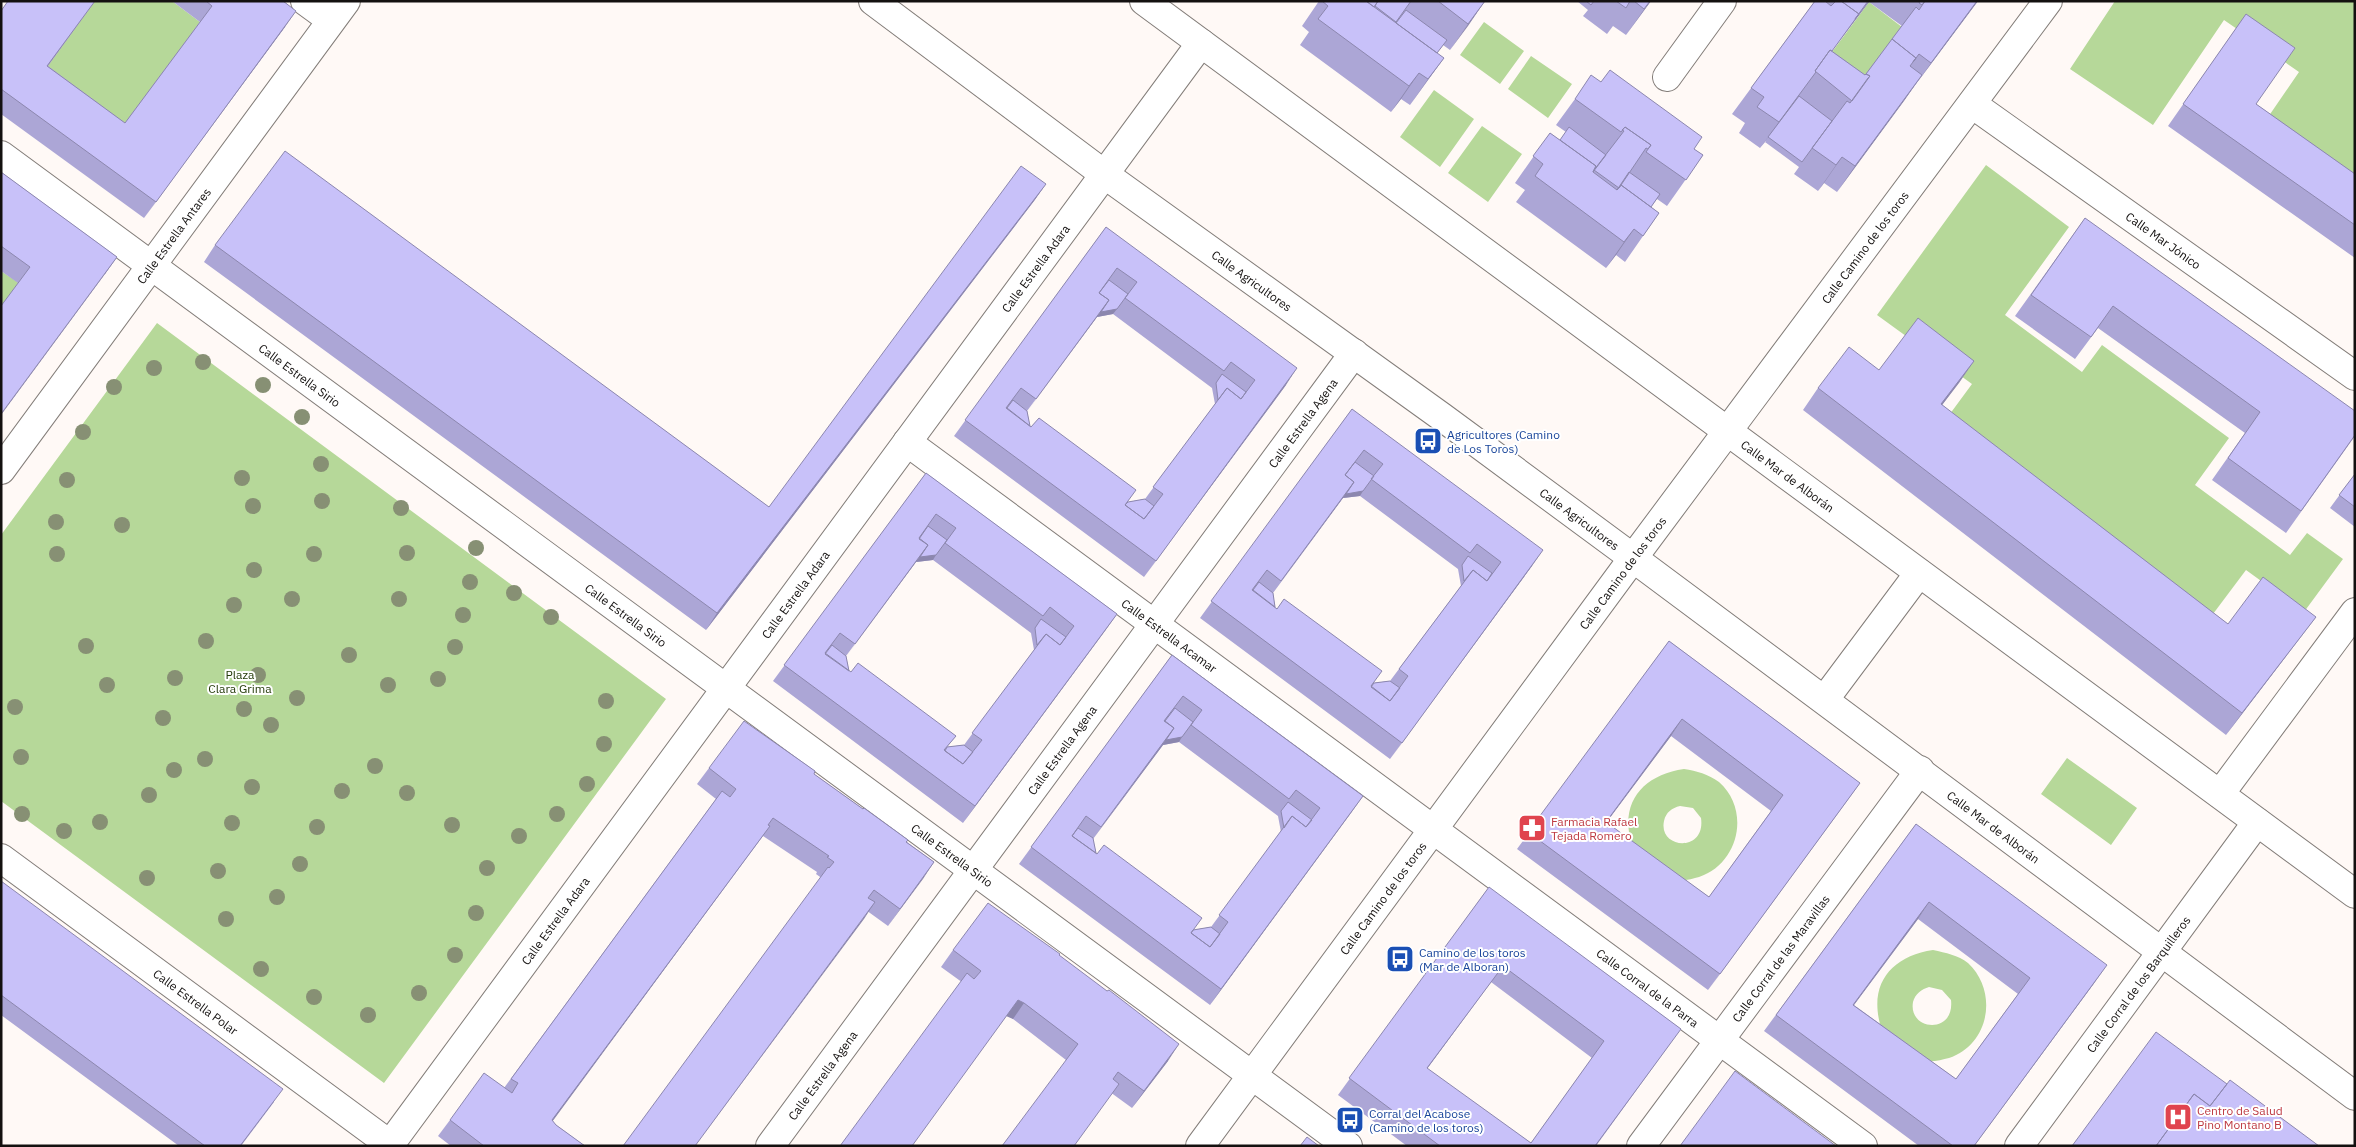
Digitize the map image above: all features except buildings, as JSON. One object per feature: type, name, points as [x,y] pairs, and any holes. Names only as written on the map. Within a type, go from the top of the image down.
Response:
[{"type":"street","points":[[305,1],[338,11]]},
{"type":"street","name":"Calle Agricultores","points":[[873,1],[1104,174],[1354,353],[1634,558]]},
{"type":"street","points":[[1144,1],[1728,432]]},
{"type":"street","points":[[1667,77],[1722,1]]},
{"type":"street","name":"Calle Camino de los toros","points":[[1200,1146],[2048,1]]},
{"type":"street","name":"Calle Estrella Antares","points":[[1,470],[152,267],[338,11]]},
{"type":"street","name":"Calle Estrella Adara","points":[[390,1145],[1201,43]]},
{"type":"street","name":"Calle Mar Jónico","points":[[1972,104],[2355,376]]},
{"type":"street","name":"Calle Estrella Sirio","points":[[1,155],[1348,1146]]},
{"type":"street","name":"Calle Estrella Agena","points":[[770,1146],[1354,353]]},
{"type":"street","name":"Calle Mar de Alborán","points":[[1728,432],[2355,894]]},
{"type":"street","name":"Calle Estrella Acamar","points":[[907,442],[1433,830]]},
{"type":"street","name":"Calle Mar de Alborán","points":[[1634,558],[2355,1096]]},
{"type":"street","points":[[1825,700],[1919,573]]},
{"type":"street","points":[[2220,794],[2355,612]]},
{"type":"street","name":"Calle Corral de las Maravillas","points":[[1641,1146],[1920,770]]},
{"type":"street","name":"Calle Corral de los Barquilleros","points":[[2018,1146],[2257,822]]},
{"type":"street","name":"Calle Corral de la Parra","points":[[1433,830],[1863,1146]]},
{"type":"street","name":"Calle Estrella Polar","points":[[1,858],[390,1145]]},
{"type":"green space","points":[[95,1],[172,1],[200,22],[114,140],[36,82]]},
{"type":"green space","points":[[2115,1],[2355,1],[2355,184],[2264,123],[2299,72],[2224,20],[2153,125],[2070,69]]},
{"type":"green space","points":[[1869,2],[1902,27],[1845,104],[1812,79]]},
{"type":"green space","points":[[1484,22],[1524,51],[1500,84],[1460,55]]},
{"type":"green space","points":[[1531,56],[1572,84],[1548,118],[1508,89]]},
{"type":"green space","points":[[1434,90],[1474,119],[1440,167],[1400,137]]},
{"type":"green space","points":[[1482,126],[1522,154],[1488,202],[1448,173]]},
{"type":"green space","points":[[1986,165],[2069,227],[2005,315],[2082,372],[2102,345],[2229,438],[2195,485],[2290,555],[2307,533],[2343,559],[2304,612],[2246,570],[2210,618],[1944,422],[1972,384],[1877,315]]},
{"type":"green space","points":[[1,271],[19,283],[1,307]]},
{"type":"green space","name":"Plaza Clara Grima","points":[[157,323],[666,699],[384,1083],[1,801],[1,535]]},
{"type":"green space","points":[[2067,758],[2137,808],[2111,845],[2041,794]]},
{"type":"green space","points":[[1684,769],[1711,777],[1719,782],[1729,794],[1735,807],[1736,835],[1731,849],[1724,861],[1713,870],[1699,877],[1676,880],[1668,877],[1632,846],[1628,827],[1632,802],[1638,792],[1647,784],[1657,777]],"holes":[[[1680,806],[1693,808],[1701,818],[1701,829],[1690,842],[1674,842],[1664,830],[1665,818],[1672,809]]]},
{"type":"green space","points":[[1933,950],[1960,958],[1968,963],[1978,975],[1984,988],[1985,1016],[1981,1030],[1973,1042],[1963,1051],[1949,1058],[1932,1061],[1920,1059],[1887,1033],[1880,1024],[1877,1009],[1881,984],[1896,965],[1906,958]],"holes":[[[1929,987],[1942,990],[1951,1000],[1950,1011],[1946,1019],[1939,1024],[1932,1025],[1917,1019],[1913,1012],[1913,1002],[1917,994]]]},
{"type":"place","name":"Agricultores (Camino de Los Toros)","points":[[1428,441]]},
{"type":"place","name":"Farmacia Rafael Tejada Romero","points":[[1532,828]]},
{"type":"place","name":"Camino de los toros (Mar de Alboran)","points":[[1400,959]]},
{"type":"place","name":"Centro de Salud Pino Montano B","points":[[2178,1117]]},
{"type":"place","name":"Corral del Acabose (Camino de los toros)","points":[[1350,1120]]}]
